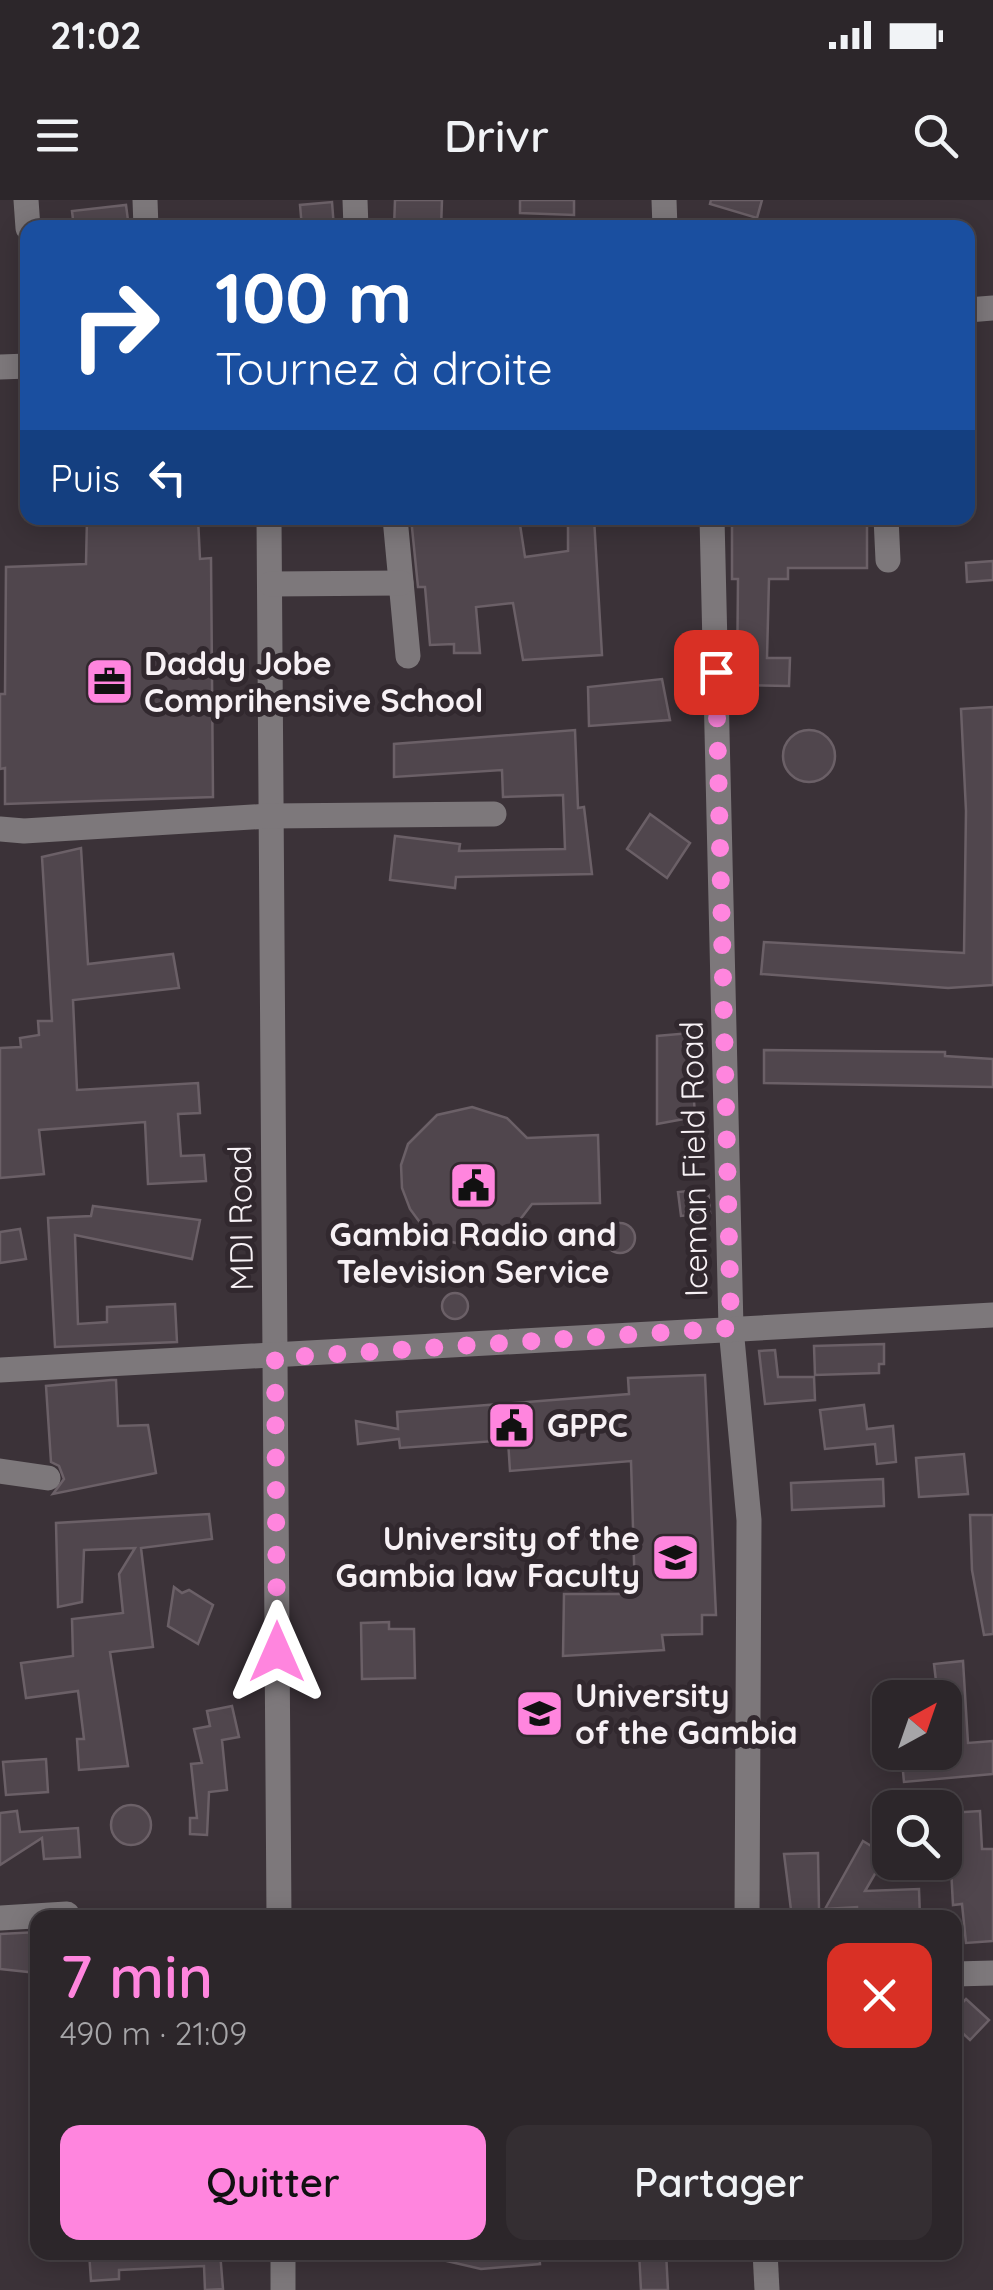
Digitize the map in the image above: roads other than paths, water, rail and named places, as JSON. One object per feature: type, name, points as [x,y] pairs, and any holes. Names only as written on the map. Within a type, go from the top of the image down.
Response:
[{"type":"street","name":"MDI Road","points":[[269,525],[279,1910]]},
{"type":"street","points":[[396,525],[408,656]]},
{"type":"street","name":"Iceman Field Road","points":[[712,525],[731,1328],[748,1520],[746,1910]]},
{"type":"street","points":[[886,525],[888,560]]},
{"type":"street","points":[[271,584],[401,583]]},
{"type":"street","points":[[0,829],[24,831],[269,816],[494,814]]},
{"type":"street","points":[[0,1370],[275,1358],[993,1315]]},
{"type":"street","points":[[0,1471],[48,1478]]},
{"type":"street","points":[[0,1918],[30,1916]]},
{"type":"street","points":[[962,1974],[993,1973]]},
{"type":"street","points":[[283,2260],[283,2290]]},
{"type":"street","points":[[765,2260],[767,2290]]},
{"type":"place","name":"Daddy Jobe Comprihensive School","points":[[109,682]]},
{"type":"place","name":"Gambia Radio and Television Service","points":[[473,1185]]},
{"type":"place","name":"GPPC","points":[[512,1426]]},
{"type":"place","name":"University of the Gambia law Faculty","points":[[675,1557]]},
{"type":"place","name":"University of the Gambia","points":[[540,1714]]}]
